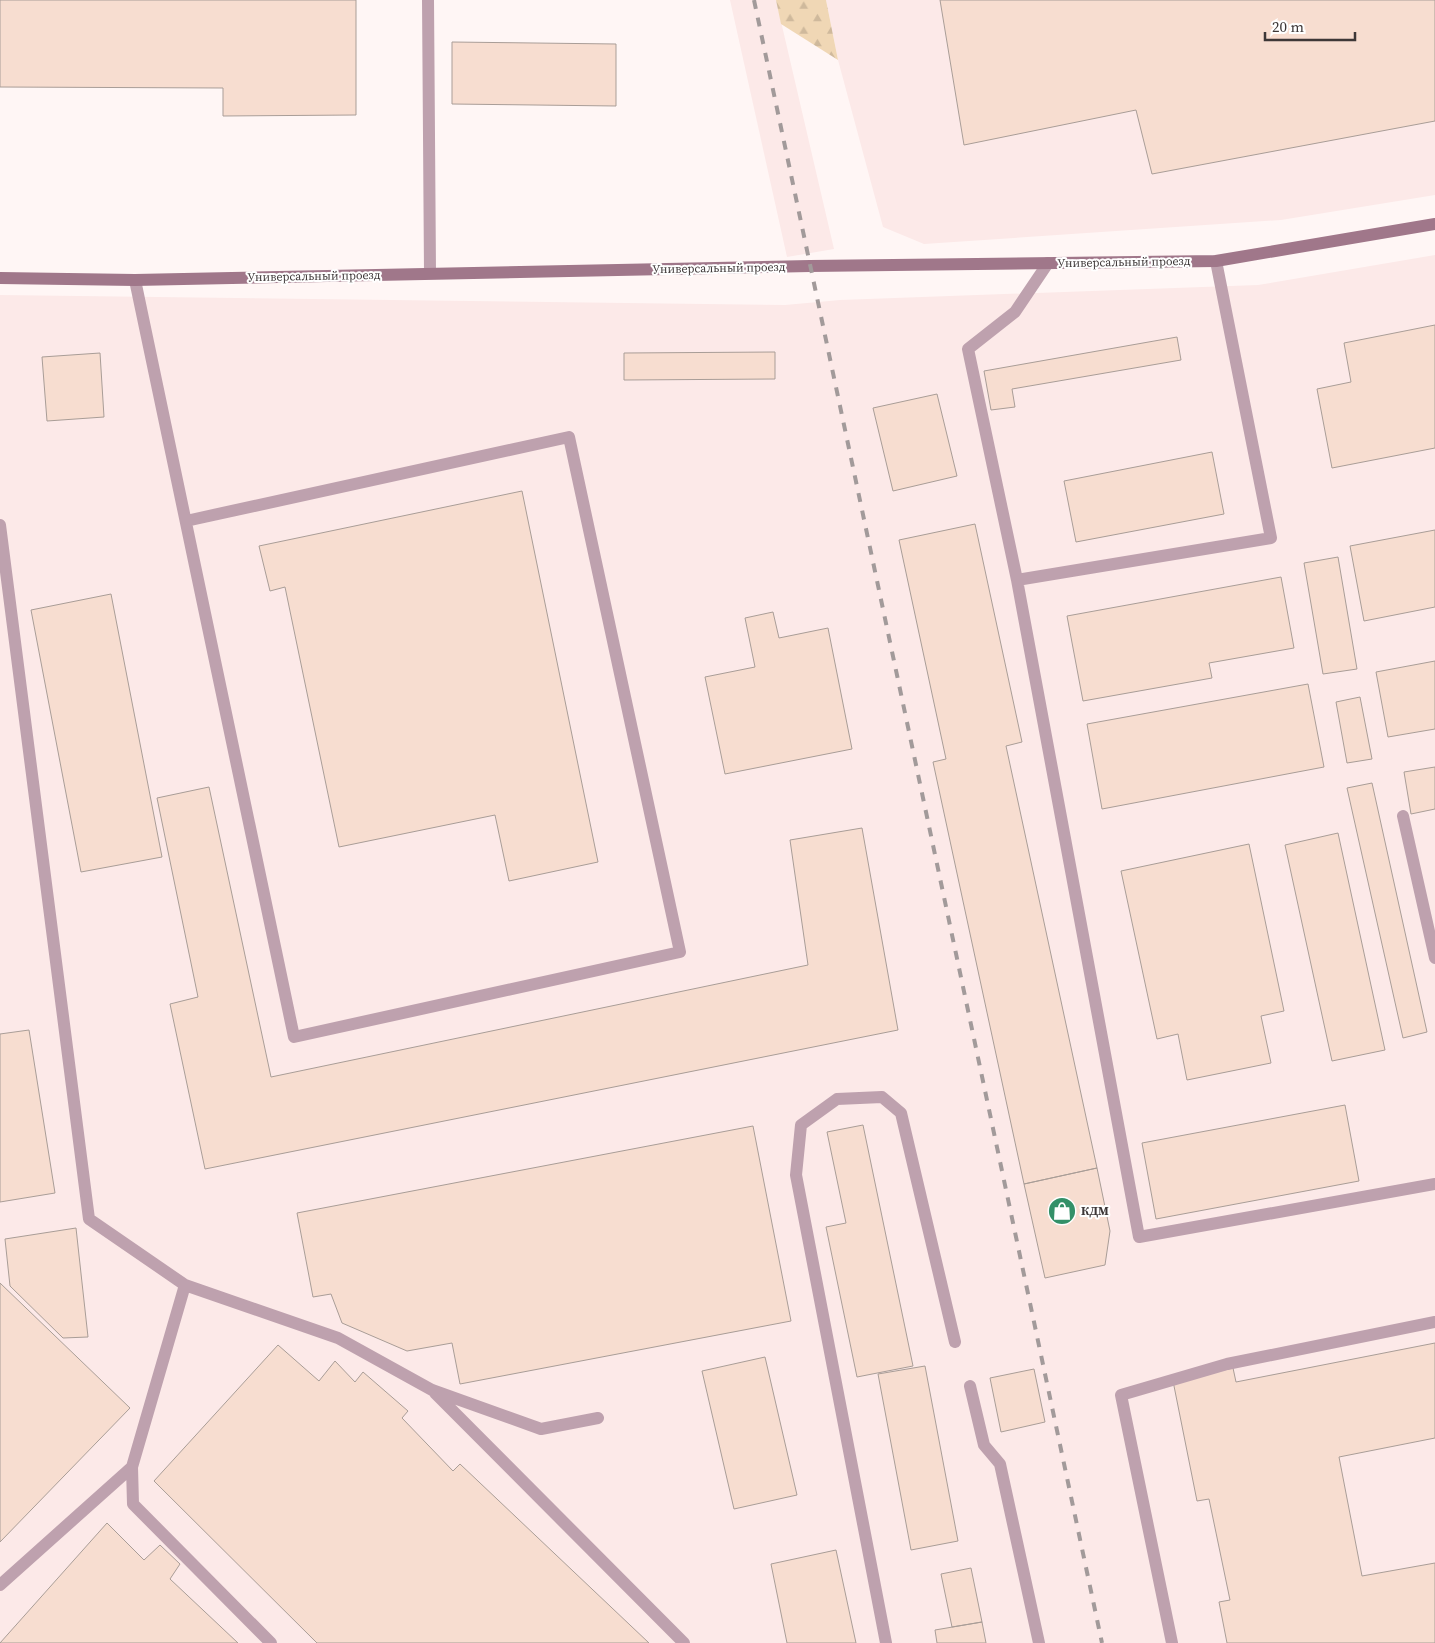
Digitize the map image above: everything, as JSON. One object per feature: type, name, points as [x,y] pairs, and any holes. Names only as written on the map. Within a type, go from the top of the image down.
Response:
[{"type":"street","points":[[428,0],[430,274]]},
{"type":"street","name":"Универсальный проезд","points":[[0,278],[135,280],[1216,261],[1435,224]]},
{"type":"street","points":[[1018,580],[1271,538],[1216,261]]},
{"type":"street","points":[[1048,263],[1015,312],[968,349],[1018,580],[1139,1236],[1435,1184]]},
{"type":"street","points":[[135,280],[294,1037],[680,952],[569,437],[186,521]]},
{"type":"street","points":[[0,525],[89,1219],[185,1285],[338,1338],[432,1390],[541,1429],[598,1418]]},
{"type":"street","points":[[1403,816],[1435,958]]},
{"type":"street","points":[[886,1643],[796,1175],[801,1125],[837,1099],[882,1097],[901,1113],[956,1342]]},
{"type":"street","points":[[185,1285],[132,1467],[134,1504],[271,1643]]},
{"type":"street","points":[[1172,1643],[1121,1395],[1228,1364],[1435,1322]]},
{"type":"street","points":[[970,1386],[984,1444],[1000,1464],[1039,1643]]},
{"type":"street","points":[[432,1390],[684,1643]]},
{"type":"street","points":[[0,1585],[132,1467]]},
{"type":"shaded area","points":[[730,0],[776,0],[834,249],[787,257]]},
{"type":"shaded area","points":[[826,0],[1435,0],[1435,195],[1281,220],[924,244],[883,227],[838,60]]},
{"type":"shaded area","points":[[1435,255],[1435,1643],[0,1643],[0,295],[785,305],[840,300],[1258,285]]},
{"type":"green space","points":[[776,0],[826,0],[838,60],[781,24]]},
{"type":"building","points":[[0,0],[356,0],[356,115],[223,116],[223,88],[0,87]]},
{"type":"building","points":[[940,0],[1435,0],[1435,121],[1152,174],[1136,110],[964,145]]},
{"type":"building","points":[[452,42],[616,44],[616,106],[452,104]]},
{"type":"building","points":[[1435,325],[1435,448],[1332,468],[1317,389],[1351,382],[1344,343]]},
{"type":"building","points":[[1177,337],[1181,360],[1012,389],[1015,407],[991,410],[984,371]]},
{"type":"building","points":[[775,352],[775,379],[624,380],[624,353]]},
{"type":"building","points":[[100,353],[104,417],[47,421],[42,357]]},
{"type":"building","points":[[937,394],[957,476],[893,491],[873,408]]},
{"type":"building","points":[[1212,452],[1224,514],[1076,542],[1064,481]]},
{"type":"building","points":[[522,491],[598,862],[509,881],[495,815],[339,847],[285,587],[270,591],[259,546]]},
{"type":"building","points":[[975,524],[1022,742],[1006,746],[1097,1168],[1024,1184],[933,762],[946,759],[899,540]]},
{"type":"building","points":[[1435,530],[1435,607],[1364,621],[1350,546]]},
{"type":"building","points":[[1338,557],[1357,669],[1323,674],[1304,563]]},
{"type":"building","points":[[1281,577],[1294,648],[1209,663],[1212,678],[1083,701],[1067,616]]},
{"type":"building","points":[[111,594],[162,857],[81,872],[31,610]]},
{"type":"building","points":[[773,612],[779,638],[828,628],[852,749],[725,774],[705,677],[755,667],[745,618]]},
{"type":"building","points":[[1435,661],[1435,729],[1388,737],[1376,672]]},
{"type":"building","points":[[1308,684],[1324,767],[1102,809],[1087,724]]},
{"type":"building","points":[[1360,697],[1372,759],[1347,763],[1336,702]]},
{"type":"building","points":[[1435,767],[1435,809],[1411,814],[1404,772]]},
{"type":"building","points":[[1372,783],[1427,1032],[1403,1038],[1347,788]]},
{"type":"building","points":[[209,787],[271,1077],[808,965],[790,840],[862,828],[898,1030],[205,1169],[170,1004],[198,997],[157,798]]},
{"type":"building","points":[[1338,833],[1385,1050],[1332,1061],[1285,845]]},
{"type":"building","points":[[1249,844],[1284,1011],[1261,1016],[1271,1063],[1187,1080],[1178,1034],[1157,1039],[1121,871]]},
{"type":"building","points":[[29,1030],[55,1193],[0,1202],[0,1034]]},
{"type":"building","points":[[1345,1105],[1359,1181],[1156,1219],[1142,1143]]},
{"type":"building","points":[[863,1125],[913,1366],[857,1377],[826,1227],[846,1223],[827,1132]]},
{"type":"building","points":[[753,1126],[791,1321],[460,1384],[452,1343],[407,1351],[342,1323],[331,1294],[313,1297],[297,1213]]},
{"type":"building","points":[[1097,1168],[1110,1231],[1105,1265],[1045,1278],[1024,1184]]},
{"type":"building","points":[[76,1228],[88,1337],[63,1338],[10,1286],[5,1239]]},
{"type":"building","points":[[0,1283],[130,1408],[0,1542]]},
{"type":"building","points":[[1435,1343],[1435,1438],[1339,1457],[1362,1576],[1435,1563],[1435,1643],[1227,1643],[1219,1602],[1230,1600],[1209,1499],[1197,1501],[1173,1381],[1233,1368],[1236,1382]]},
{"type":"building","points":[[278,1345],[319,1381],[335,1361],[355,1382],[363,1372],[408,1411],[402,1418],[453,1471],[460,1464],[649,1643],[317,1643],[154,1481]]},
{"type":"building","points":[[765,1357],[797,1495],[734,1509],[702,1371]]},
{"type":"building","points":[[925,1366],[958,1541],[911,1550],[878,1374]]},
{"type":"building","points":[[1034,1369],[1045,1422],[1001,1432],[990,1378]]},
{"type":"building","points":[[107,1523],[144,1560],[160,1545],[180,1564],[170,1579],[238,1643],[0,1643]]},
{"type":"building","points":[[836,1550],[856,1643],[787,1643],[771,1564]]},
{"type":"building","points":[[971,1568],[982,1622],[952,1627],[941,1574]]},
{"type":"building","points":[[982,1622],[986,1643],[937,1643],[935,1630]]},
{"type":"railway","points":[[754,0],[1102,1643]]},
{"type":"place","name":"КДМ","points":[[1062,1211]]}]
